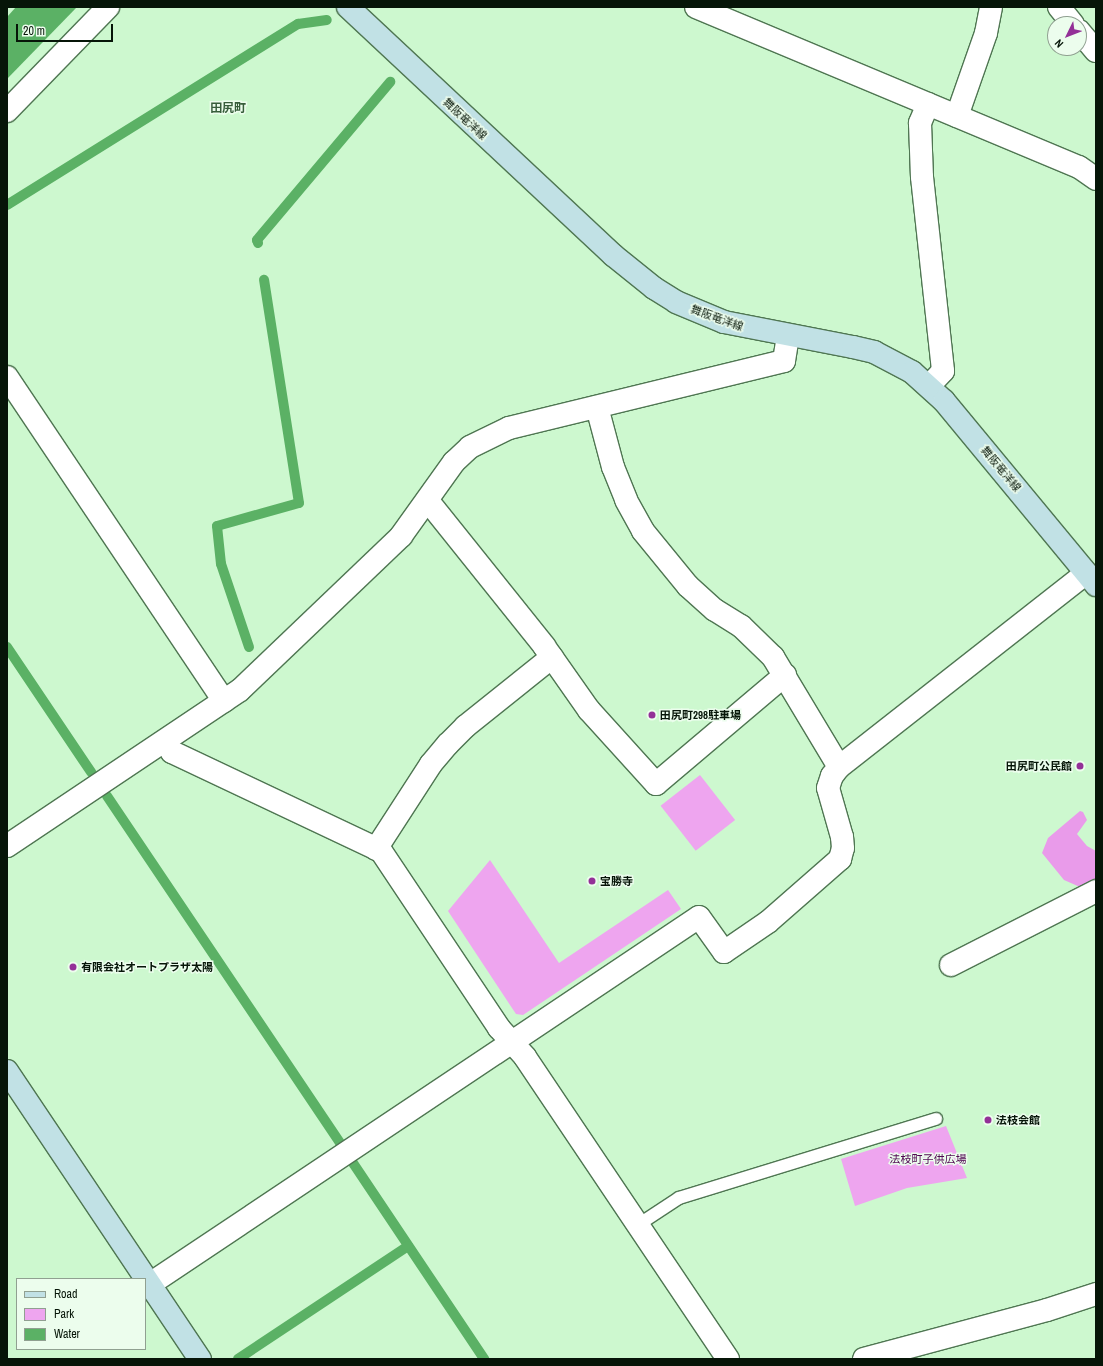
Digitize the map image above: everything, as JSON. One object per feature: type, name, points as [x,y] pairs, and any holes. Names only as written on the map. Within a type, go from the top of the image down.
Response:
[{"type":"main road","name":"舞阪竜洋線","points":[[354,9],[632,273],[676,302],[700,313],[744,327],[874,352],[912,372],[929,386],[1091,579]]},
{"type":"main road","points":[[7,1071],[200,1359]]},
{"type":"street","points":[[7,111],[108,7]]},
{"type":"street","points":[[696,7],[1079,167],[1096,179]]},
{"type":"street","points":[[957,116],[986,33],[991,7]]},
{"type":"street","points":[[1058,7],[1066,16]]},
{"type":"street","points":[[1087,40],[1096,51]]},
{"type":"street","points":[[928,104],[920,123],[922,177],[943,371],[929,386]]},
{"type":"street","points":[[7,846],[240,690],[401,536],[428,501],[454,462],[470,447],[489,436],[509,428],[784,361],[788,336]]},
{"type":"street","points":[[7,377],[224,701]]},
{"type":"street","points":[[597,407],[613,467],[626,500],[643,531],[688,586],[758,641],[785,675],[839,767]]},
{"type":"street","points":[[428,501],[552,656],[588,710],[656,784],[785,675]]},
{"type":"street","points":[[150,1284],[699,917],[724,952],[768,922],[816,882],[840,859],[843,848],[828,788],[832,776],[839,767],[1091,579]]},
{"type":"street","points":[[376,849],[431,764],[448,744],[466,726],[552,656]]},
{"type":"street","points":[[165,740],[172,752],[381,851],[499,1028],[525,1057],[728,1359]]},
{"type":"street","points":[[951,965],[1096,891]]},
{"type":"street","points":[[864,1359],[1047,1310],[1096,1294]]},
{"type":"lane","points":[[638,1225],[678,1198],[936,1120]]},
{"type":"green space","points":[[700,775],[735,820],[696,851],[661,806]]},
{"type":"green space","points":[[490,860],[559,963],[668,890],[681,909],[523,1015],[516,1014],[448,911]]},
{"type":"green space","name":"法枝町子供広場","points":[[946,1126],[967,1178],[907,1188],[855,1206],[841,1159]]},
{"type":"shaded area","points":[[1080,811],[1083,812],[1087,820],[1077,834],[1087,846],[1096,851],[1096,880],[1080,887],[1064,880],[1042,853],[1048,838]]},
{"type":"water","points":[[16,7],[77,7],[7,79],[7,17]]},
{"type":"waterway","points":[[7,205],[298,24],[327,20]]},
{"type":"waterway","points":[[258,243],[257,240],[390,82]]},
{"type":"waterway","points":[[249,647],[221,564],[217,526],[299,503],[264,280]]},
{"type":"waterway","points":[[7,647],[91,772]]},
{"type":"waterway","points":[[107,796],[340,1143]]},
{"type":"waterway","points":[[353,1163],[484,1359]]},
{"type":"waterway","points":[[238,1359],[408,1246]]},
{"type":"place","name":"田尻町298駐車場","points":[[652,715]]},
{"type":"place","name":"田尻町公民館","points":[[1080,766]]},
{"type":"place","name":"宝勝寺","points":[[592,881]]},
{"type":"place","name":"有限会社オートプラザ太陽","points":[[73,967]]},
{"type":"place","name":"法枝会館","points":[[988,1120]]},
{"type":"district","name":"田尻町","points":[[228,109]]}]
